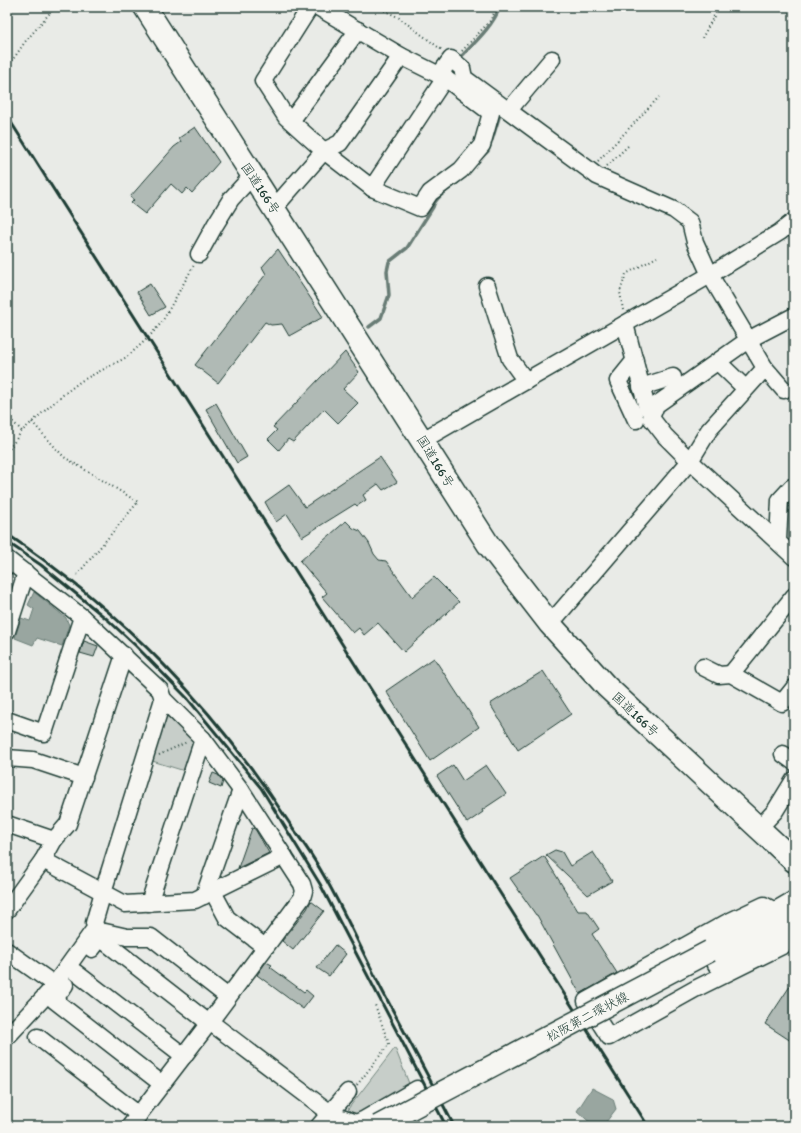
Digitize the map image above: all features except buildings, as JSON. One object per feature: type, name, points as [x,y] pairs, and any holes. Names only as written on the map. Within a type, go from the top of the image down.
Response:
[{"type":"highway","name":"国道166号","points":[[145,7],[252,176],[423,440],[488,544],[550,624],[606,686],[794,861]]},
{"type":"main road","name":"松阪第二環状線","points":[[408,1126],[789,916]]},
{"type":"main road","name":"松阪第二環状線","points":[[378,1126],[714,957]]},
{"type":"street","points":[[310,7],[263,81],[286,117],[324,151],[372,188],[420,208],[430,193],[461,170],[482,145],[491,114],[445,78],[401,56],[318,7]]},
{"type":"street","points":[[291,121],[358,30]]},
{"type":"street","points":[[274,208],[324,151],[340,143],[401,56]]},
{"type":"street","points":[[509,110],[552,58]]},
{"type":"street","points":[[445,78],[442,71],[451,59],[462,68],[464,78],[592,172],[674,210],[690,222],[695,242],[710,275],[765,368],[784,390]]},
{"type":"street","points":[[372,188],[445,78]]},
{"type":"street","points":[[200,254],[231,199],[252,176]]},
{"type":"street","points":[[423,440],[710,275],[780,232],[794,220]]},
{"type":"street","points":[[487,286],[510,359],[526,381]]},
{"type":"street","points":[[794,316],[748,340],[656,405],[651,418],[664,436],[794,557]]},
{"type":"street","points":[[625,324],[647,408]]},
{"type":"street","points":[[634,360],[618,381],[636,420]]},
{"type":"street","points":[[718,362],[745,388]]},
{"type":"street","points":[[550,624],[690,461],[709,430],[745,388],[765,368]]},
{"type":"street","points":[[641,387],[673,377]]},
{"type":"street","points":[[778,542],[780,500],[792,487]]},
{"type":"street","points":[[7,559],[82,617],[160,690],[163,699],[195,740],[241,790],[302,884],[304,891],[302,898],[210,1022],[134,1120],[38,1037]]},
{"type":"street","points":[[7,631],[26,573]]},
{"type":"street","points":[[731,674],[794,596]]},
{"type":"street","points":[[7,720],[44,733],[82,617]]},
{"type":"street","points":[[7,910],[43,860],[54,840],[68,824],[124,655]]},
{"type":"street","points":[[703,667],[719,675],[731,674],[782,703],[794,688]]},
{"type":"street","points":[[7,1037],[50,991],[96,927],[94,923],[103,892],[163,699]]},
{"type":"street","points":[[149,903],[195,740]]},
{"type":"street","points":[[7,758],[33,760],[84,777]]},
{"type":"street","points":[[760,828],[775,811],[794,780]]},
{"type":"street","points":[[208,894],[241,790]]},
{"type":"street","points":[[7,824],[54,840]]},
{"type":"street","points":[[43,860],[125,904],[195,900],[284,856]]},
{"type":"street","points":[[208,894],[227,918],[265,947]]},
{"type":"street","points":[[764,905],[789,916],[784,945],[695,989],[609,1037],[586,1001],[726,923],[764,905]]},
{"type":"street","points":[[162,1084],[54,1000],[100,938],[105,932],[127,937],[151,937],[228,997]]},
{"type":"street","points":[[100,938],[333,1115],[353,1124],[417,1089]]},
{"type":"street","points":[[7,951],[48,980],[53,986]]},
{"type":"street","points":[[75,972],[184,1056]]},
{"type":"street","points":[[319,1126],[348,1092]]},
{"type":"path","points":[[7,68],[24,42],[55,7]]},
{"type":"path","points":[[377,7],[398,17],[447,54],[451,59],[457,55],[490,21],[497,7]]},
{"type":"path","points":[[702,38],[718,7]]},
{"type":"path","points":[[592,172],[597,163],[659,96]]},
{"type":"path","points":[[592,172],[629,145]]},
{"type":"path","points":[[7,452],[22,430],[81,380],[127,357],[148,338],[162,322],[200,254]]},
{"type":"path","points":[[625,324],[620,292],[626,274],[657,257]]},
{"type":"path","points":[[7,416],[22,430]]},
{"type":"path","points":[[32,422],[64,457],[138,502],[77,575]]},
{"type":"path","points":[[155,757],[195,740]]},
{"type":"path","points":[[348,1092],[352,1092],[389,1044],[375,1005]]},
{"type":"shaded area","points":[[34,592],[66,618],[69,625],[62,646],[37,638],[33,645],[15,638],[21,618],[30,621],[34,609],[28,605]]},
{"type":"shaded area","points":[[164,714],[194,738],[188,772],[149,760]]},
{"type":"shaded area","points":[[395,1048],[410,1086],[356,1117],[348,1109]]},
{"type":"shaded area","points":[[592,1088],[613,1099],[616,1109],[603,1126],[594,1126],[577,1111]]},
{"type":"waterway","points":[[460,58],[488,28],[500,7]]},
{"type":"waterway","points":[[492,140],[501,111]]},
{"type":"waterway","points":[[481,158],[488,151],[490,146]]},
{"type":"waterway","points":[[369,327],[381,318],[389,295],[387,271],[389,262],[407,248],[441,195],[463,177]]},
{"type":"railway","points":[[7,116],[648,1126]]},
{"type":"railway","points":[[7,534],[49,564],[89,596],[164,664],[198,701],[261,781],[323,874],[454,1126]]},
{"type":"railway","points":[[7,542],[41,565],[108,620],[136,646],[187,698],[261,788],[320,884],[446,1126]]}]
